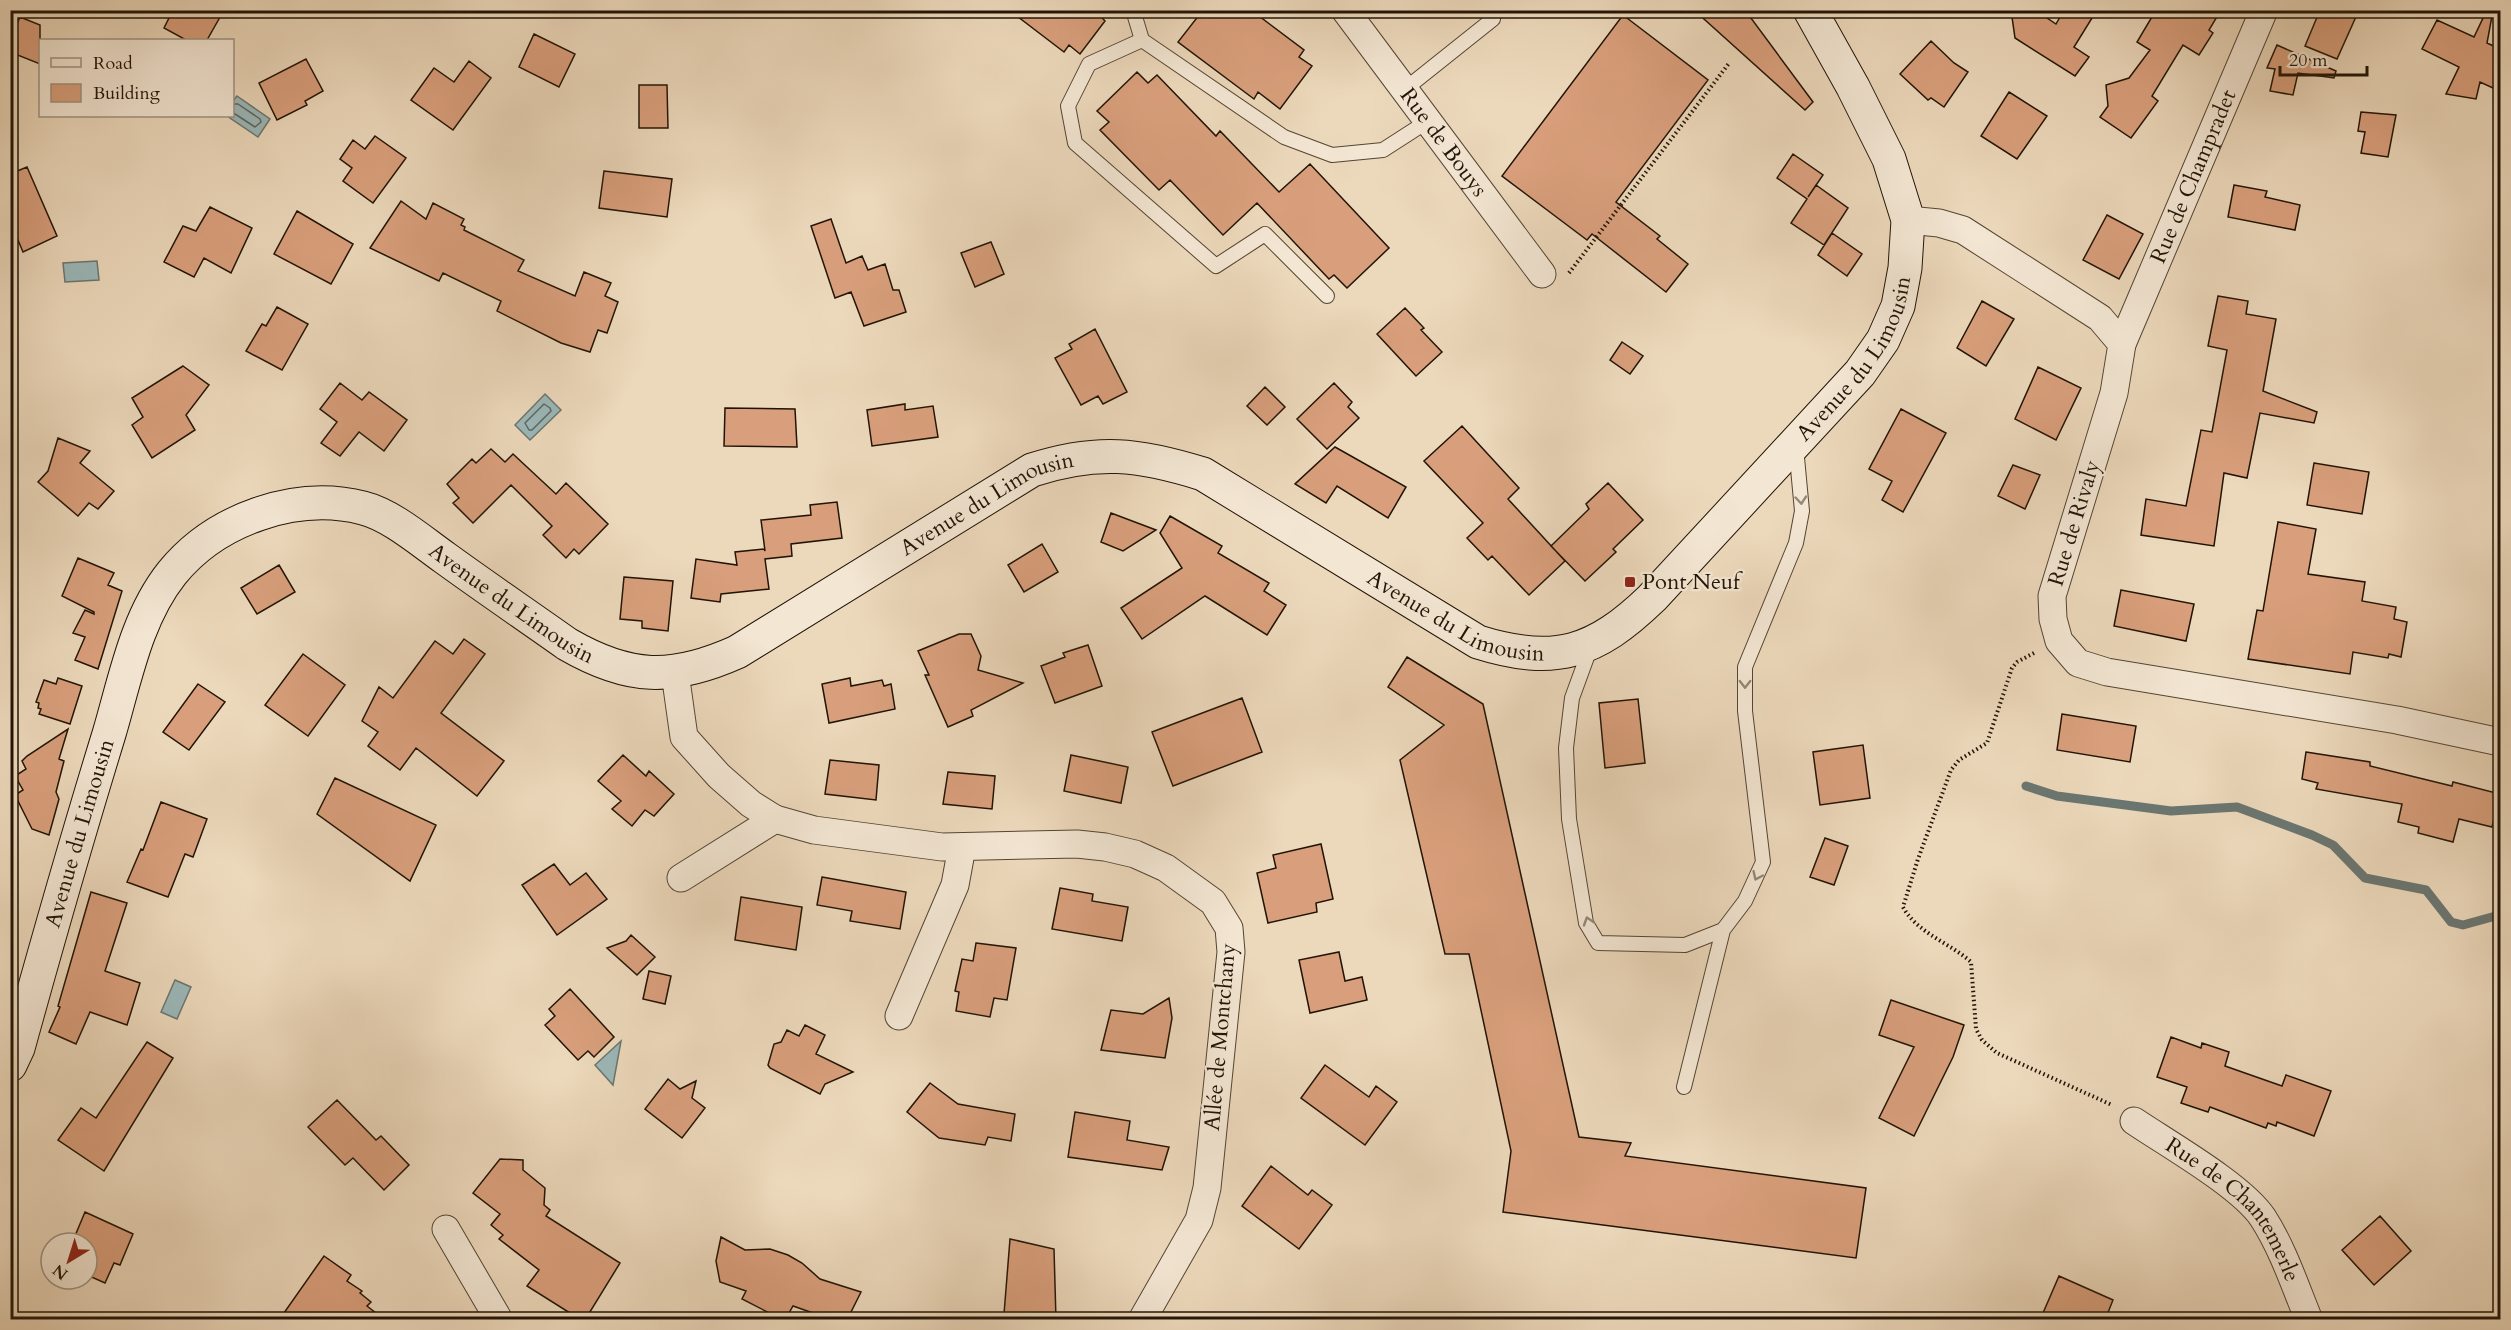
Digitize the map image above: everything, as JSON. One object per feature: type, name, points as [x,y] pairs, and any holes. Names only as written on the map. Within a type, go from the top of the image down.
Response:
[{"type":"main road","name":"Avenue du Limousin","points":[[10,1065],[18,1048],[137,640],[148,611],[172,573],[205,542],[247,519],[295,504],[340,503],[366,509],[401,527],[567,644],[592,658],[631,671],[675,673],[707,665],[737,652],[1032,470],[1064,460],[1097,456],[1139,457],[1203,474],[1478,642],[1506,651],[1539,655],[1563,653],[1593,642],[1615,630],[1652,598],[1860,373],[1883,340],[1898,306],[1905,268],[1908,220],[1889,159],[1853,87],[1810,10]]},
{"type":"street","name":"Rue de Bouys","points":[[1345,10],[1542,274]]},
{"type":"street","name":"Rue de Champradet","points":[[2122,344],[2264,10]]},
{"type":"street","points":[[1908,220],[1939,223],[1963,231],[2100,318],[2122,344]]},
{"type":"street","name":"Rue de Rivaly","points":[[2122,344],[2114,393],[2052,596],[2053,619],[2059,641],[2078,663],[2107,672],[2397,720],[2500,742]]},
{"type":"street","name":"Allée de Montchany","points":[[675,673],[684,737],[718,776],[751,804],[775,819],[814,830],[942,847],[1077,844],[1105,847],[1135,854],[1166,868],[1213,902],[1229,928],[1231,952],[1207,1188],[1199,1220],[1142,1320]]},
{"type":"street","points":[[681,878],[775,819]]},
{"type":"street","points":[[899,1016],[955,885],[962,847]]},
{"type":"street","name":"Rue de Chantemerle","points":[[2134,1121],[2233,1188],[2262,1216],[2278,1245],[2309,1320]]},
{"type":"street","points":[[446,1229],[500,1320]]},
{"type":"lane","points":[[1134,10],[1142,40],[1284,137],[1332,155],[1383,150],[1428,121]]},
{"type":"lane","points":[[1404,90],[1493,19]]},
{"type":"lane","points":[[1142,40],[1089,64],[1068,106],[1075,142],[1216,266],[1265,234],[1327,296]]},
{"type":"lane","points":[[1684,1087],[1723,930],[1745,901],[1763,862],[1745,711],[1745,667],[1796,543],[1802,512],[1795,441]]},
{"type":"lane","points":[[1593,642],[1572,698],[1566,748],[1569,819],[1586,923],[1598,943],[1619,945],[1685,945],[1723,930]]},
{"type":"path","points":[[1542,274],[1571,273],[1730,62]]},
{"type":"path","points":[[2059,641],[2017,662],[2012,668],[1987,743],[1959,760],[1951,770],[1903,907],[1909,917],[1971,962],[1976,1029],[1982,1040],[1997,1053],[2099,1098],[2134,1121]]},
{"type":"water","points":[[237,96],[270,119],[258,137],[228,117],[234,117],[234,100]]},
{"type":"water","points":[[97,261],[99,280],[65,282],[63,263]]},
{"type":"water","points":[[545,394],[561,410],[530,440],[515,425]]},
{"type":"water","points":[[175,980],[191,987],[177,1019],[161,1012]]},
{"type":"water","points":[[621,1041],[613,1085],[595,1065]]},
{"type":"building","points":[[173,10],[224,10],[208,39],[184,39],[164,28]]},
{"type":"building","points":[[1009,10],[1095,10],[1105,21],[1080,54],[1069,45],[1064,52]]},
{"type":"building","points":[[1203,10],[1251,10],[1304,50],[1299,57],[1312,66],[1280,109],[1258,92],[1254,99],[1178,42]]},
{"type":"building","points":[[1694,10],[1745,10],[1813,102],[1805,110]]},
{"type":"building","points":[[2011,10],[2035,10],[2056,24],[2064,10],[2097,10],[2074,47],[2089,57],[2075,76],[2015,38]]},
{"type":"building","points":[[2156,10],[2221,10],[2209,30],[2213,33],[2199,55],[2183,45],[2152,96],[2158,101],[2131,138],[2100,117],[2108,106],[2106,85],[2129,78],[2150,50],[2137,42]]},
{"type":"building","points":[[2320,10],[2359,10],[2337,59],[2305,46]]},
{"type":"building","points":[[2485,14],[2492,16],[2487,43],[2500,49],[2500,71],[2493,88],[2480,82],[2476,99],[2446,94],[2459,67],[2422,49],[2437,20],[2474,37]]},
{"type":"building","points":[[1623,15],[1708,80],[1616,202],[1660,236],[1657,239],[1688,264],[1666,292],[1592,234],[1587,240],[1502,176]]},
{"type":"building","points":[[20,17],[40,25],[39,64],[10,52],[10,41]]},
{"type":"building","points":[[534,34],[575,54],[559,87],[519,67]]},
{"type":"building","points":[[1931,41],[1954,63],[1968,72],[1944,107],[1931,98],[1928,100],[1900,74]]},
{"type":"building","points":[[2277,45],[2336,71],[2334,78],[2298,73],[2293,95],[2270,91],[2275,69],[2267,68]]},
{"type":"building","points":[[306,59],[323,91],[305,101],[307,105],[277,120],[259,83]]},
{"type":"building","points":[[469,61],[491,78],[453,130],[411,100],[434,68],[454,82]]},
{"type":"building","points":[[1137,72],[1148,83],[1157,75],[1216,136],[1220,131],[1279,192],[1310,164],[1389,248],[1347,288],[1334,275],[1329,279],[1257,203],[1223,235],[1170,180],[1159,190],[1100,130],[1109,122],[1097,111]]},
{"type":"building","points":[[639,85],[667,85],[668,128],[639,128]]},
{"type":"building","points":[[2009,92],[2047,116],[2017,159],[1981,136]]},
{"type":"building","points":[[2361,112],[2396,115],[2388,157],[2361,153],[2365,132],[2358,131]]},
{"type":"building","points":[[375,136],[406,158],[373,203],[343,181],[352,168],[340,159],[353,140],[365,149]]},
{"type":"building","points":[[1793,154],[1823,175],[1816,185],[1848,208],[1824,245],[1791,223],[1807,199],[1777,178]]},
{"type":"building","points":[[27,167],[57,236],[23,252],[10,221],[10,174]]},
{"type":"building","points":[[604,171],[672,179],[667,217],[599,208]]},
{"type":"building","points":[[2234,185],[2267,191],[2265,197],[2300,205],[2295,230],[2228,217]]},
{"type":"building","points":[[401,201],[426,219],[433,203],[464,219],[461,225],[465,227],[464,230],[524,260],[518,271],[575,296],[584,272],[611,283],[605,296],[618,302],[607,333],[598,330],[590,352],[561,343],[497,311],[501,301],[443,273],[439,281],[370,248]]},
{"type":"building","points":[[210,207],[252,228],[231,273],[204,258],[194,277],[164,262],[183,226],[196,231]]},
{"type":"building","points":[[297,211],[353,244],[331,284],[274,254]]},
{"type":"building","points":[[2107,215],[2143,234],[2119,279],[2083,260]]},
{"type":"building","points":[[831,219],[846,263],[862,256],[868,270],[885,264],[893,290],[899,290],[906,312],[864,326],[851,292],[835,298],[811,226]]},
{"type":"building","points":[[1832,233],[1862,254],[1847,276],[1818,255]]},
{"type":"building","points":[[991,242],[1004,274],[975,287],[961,253]]},
{"type":"building","points":[[2218,296],[2248,301],[2246,314],[2276,319],[2263,391],[2317,412],[2314,423],[2260,413],[2247,478],[2224,473],[2214,546],[2141,535],[2146,499],[2186,506],[2201,430],[2212,432],[2227,350],[2208,346]]},
{"type":"building","points":[[1982,301],[2014,319],[1986,366],[1957,348]]},
{"type":"building","points":[[277,307],[308,324],[282,370],[246,351],[262,324],[266,326]]},
{"type":"building","points":[[1405,308],[1424,328],[1421,330],[1442,352],[1416,376],[1377,334]]},
{"type":"building","points":[[1095,329],[1127,392],[1103,404],[1098,396],[1081,405],[1055,358],[1072,349],[1069,344]]},
{"type":"building","points":[[1622,342],[1643,356],[1630,374],[1610,360]]},
{"type":"building","points":[[183,366],[209,385],[186,415],[195,430],[152,458],[132,425],[143,417],[132,398]]},
{"type":"building","points":[[2038,367],[2081,388],[2056,440],[2015,419]]},
{"type":"building","points":[[340,383],[362,400],[369,392],[407,420],[384,451],[359,432],[340,456],[321,443],[337,422],[320,409]]},
{"type":"building","points":[[1334,383],[1352,402],[1348,407],[1359,418],[1327,449],[1297,419]]},
{"type":"building","points":[[1265,387],[1285,407],[1267,425],[1247,406]]},
{"type":"building","points":[[905,404],[905,410],[933,406],[938,437],[872,446],[867,410]]},
{"type":"building","points":[[725,408],[795,409],[797,447],[724,446]]},
{"type":"building","points":[[1901,409],[1946,433],[1903,512],[1882,500],[1892,481],[1869,469]]},
{"type":"building","points":[[1462,426],[1519,488],[1508,499],[1565,561],[1529,595],[1492,556],[1488,560],[1467,538],[1483,523],[1424,461]]},
{"type":"building","points":[[58,438],[90,451],[80,463],[114,491],[98,509],[89,503],[78,516],[38,482],[48,471]]},
{"type":"building","points":[[1335,447],[1406,487],[1388,518],[1337,486],[1326,503],[1295,484]]},
{"type":"building","points":[[491,449],[505,462],[513,454],[556,494],[566,483],[608,524],[579,554],[574,549],[566,558],[543,535],[552,526],[511,485],[473,523],[453,503],[459,498],[447,484],[472,459],[476,463]]},
{"type":"building","points":[[2314,463],[2369,472],[2362,514],[2307,505]]},
{"type":"building","points":[[2013,465],[2040,475],[2025,509],[1998,496]]},
{"type":"building","points":[[1608,483],[1643,520],[1613,549],[1616,552],[1585,581],[1551,546],[1589,509],[1586,504]]},
{"type":"building","points":[[837,502],[842,538],[791,544],[792,556],[765,559],[769,589],[721,594],[720,602],[691,598],[696,559],[737,565],[735,552],[764,549],[765,551],[761,520],[811,515],[810,505]]},
{"type":"building","points":[[1111,513],[1156,530],[1123,551],[1101,542]]},
{"type":"building","points":[[1170,516],[1222,546],[1218,553],[1269,583],[1264,591],[1286,605],[1267,635],[1205,596],[1142,639],[1121,608],[1182,568],[1160,533]]},
{"type":"building","points":[[2278,522],[2316,529],[2308,574],[2365,582],[2362,601],[2396,607],[2394,619],[2407,622],[2401,657],[2389,654],[2388,658],[2353,652],[2350,674],[2248,659],[2257,610],[2263,611]]},
{"type":"building","points":[[1042,544],[1058,572],[1024,592],[1008,565]]},
{"type":"building","points":[[78,558],[114,573],[108,585],[122,591],[98,669],[75,660],[85,637],[73,633],[85,610],[94,614],[94,612],[62,596]]},
{"type":"building","points":[[279,565],[295,592],[257,614],[241,588]]},
{"type":"building","points":[[624,577],[673,581],[668,631],[642,628],[642,621],[620,619]]},
{"type":"building","points":[[2121,590],[2194,604],[2186,641],[2114,626]]},
{"type":"building","points":[[959,634],[971,634],[981,656],[978,670],[1023,683],[971,710],[973,716],[948,727],[925,675],[929,675],[918,651]]},
{"type":"building","points":[[464,639],[485,654],[441,713],[504,761],[477,796],[416,748],[400,770],[368,746],[378,732],[362,721],[379,687],[393,698],[435,641],[453,654]]},
{"type":"building","points":[[1088,645],[1102,686],[1055,703],[1041,666],[1065,657],[1063,653]]},
{"type":"building","points":[[303,654],[345,685],[308,736],[265,705]]},
{"type":"building","points":[[1407,657],[1483,704],[1579,1137],[1631,1143],[1625,1156],[1866,1188],[1856,1258],[1503,1212],[1511,1151],[1469,954],[1445,954],[1400,760],[1444,725],[1388,687]]},
{"type":"building","points":[[58,678],[82,686],[70,724],[39,714],[41,709],[38,708],[39,703],[36,702],[44,680],[56,684]]},
{"type":"building","points":[[850,678],[851,686],[882,680],[884,686],[891,684],[895,709],[829,723],[822,684]]},
{"type":"building","points":[[198,684],[225,702],[189,750],[163,732]]},
{"type":"building","points":[[1242,698],[1262,752],[1173,786],[1152,732]]},
{"type":"building","points":[[1638,699],[1645,763],[1605,768],[1599,703]]},
{"type":"building","points":[[2062,714],[2136,726],[2130,762],[2057,750]]},
{"type":"building","points":[[68,729],[59,759],[64,761],[56,792],[59,799],[49,835],[32,829],[15,795],[23,790],[15,776],[26,769],[22,761],[27,756]]},
{"type":"building","points":[[1863,745],[1870,798],[1820,805],[1813,752]]},
{"type":"building","points":[[2306,752],[2370,762],[2370,766],[2452,786],[2453,782],[2500,794],[2492,827],[2459,819],[2453,842],[2418,833],[2419,827],[2398,822],[2402,804],[2316,789],[2318,783],[2302,779]]},
{"type":"building","points":[[623,755],[646,776],[649,771],[674,794],[654,816],[645,810],[632,826],[612,809],[621,801],[598,781]]},
{"type":"building","points":[[1071,755],[1128,767],[1121,803],[1064,791]]},
{"type":"building","points":[[830,760],[879,765],[876,800],[825,794]]},
{"type":"building","points":[[948,772],[995,776],[992,809],[943,804]]},
{"type":"building","points":[[335,778],[436,825],[410,881],[317,814]]},
{"type":"building","points":[[161,802],[207,819],[193,857],[185,854],[168,897],[127,882],[141,849],[143,850]]},
{"type":"building","points":[[1825,838],[1848,846],[1834,885],[1810,877]]},
{"type":"building","points":[[1321,844],[1333,899],[1316,903],[1317,912],[1268,923],[1257,873],[1276,868],[1273,855]]},
{"type":"building","points":[[554,864],[570,885],[586,873],[607,899],[557,935],[522,885]]},
{"type":"building","points":[[822,877],[906,892],[900,929],[850,921],[852,911],[817,905]]},
{"type":"building","points":[[1060,888],[1093,894],[1092,901],[1128,907],[1122,941],[1052,929]]},
{"type":"building","points":[[91,892],[127,903],[105,971],[140,983],[127,1025],[90,1012],[76,1044],[49,1032],[60,1007],[58,1006]]},
{"type":"building","points":[[741,897],[802,907],[796,950],[735,940]]},
{"type":"building","points":[[631,935],[655,957],[637,975],[607,948],[626,941]]},
{"type":"building","points":[[976,943],[1016,948],[1007,1000],[994,998],[990,1017],[956,1011],[959,992],[955,991],[962,959],[973,961]]},
{"type":"building","points":[[1339,952],[1345,981],[1362,977],[1367,1000],[1310,1013],[1299,960]]},
{"type":"building","points":[[649,971],[671,976],[665,1004],[643,999]]},
{"type":"building","points":[[570,989],[614,1037],[594,1057],[588,1051],[578,1060],[545,1025],[555,1016],[549,1009]]},
{"type":"building","points":[[1169,998],[1172,1018],[1165,1058],[1101,1050],[1111,1010],[1143,1014]]},
{"type":"building","points":[[1891,1000],[1964,1025],[1953,1057],[1914,1136],[1879,1118],[1914,1047],[1879,1035]]},
{"type":"building","points":[[805,1025],[825,1035],[816,1054],[853,1072],[825,1084],[820,1094],[768,1065],[774,1044],[781,1042],[787,1030],[799,1036]]},
{"type":"building","points":[[2171,1037],[2201,1048],[2202,1043],[2229,1052],[2225,1066],[2282,1086],[2286,1075],[2331,1091],[2314,1136],[2277,1122],[2276,1126],[2268,1123],[2266,1128],[2210,1107],[2208,1112],[2181,1103],[2187,1087],[2157,1077]]},
{"type":"building","points":[[147,1042],[173,1058],[104,1171],[58,1140],[81,1108],[96,1118]]},
{"type":"building","points":[[1325,1065],[1369,1097],[1376,1086],[1397,1102],[1365,1145],[1301,1098]]},
{"type":"building","points":[[668,1079],[680,1089],[696,1081],[692,1098],[705,1108],[682,1138],[645,1109]]},
{"type":"building","points":[[930,1083],[958,1104],[1015,1114],[1011,1141],[988,1137],[985,1145],[939,1138],[907,1112]]},
{"type":"building","points":[[337,1100],[376,1140],[381,1136],[409,1165],[384,1190],[353,1158],[345,1165],[308,1127]]},
{"type":"building","points":[[1075,1112],[1130,1121],[1127,1140],[1169,1147],[1162,1170],[1068,1157]]},
{"type":"building","points":[[500,1159],[523,1160],[523,1170],[545,1188],[544,1205],[550,1210],[546,1216],[620,1263],[585,1320],[581,1320],[527,1286],[539,1270],[499,1239],[503,1235],[491,1225],[500,1214],[473,1193]]},
{"type":"building","points":[[1271,1166],[1308,1195],[1312,1190],[1332,1205],[1299,1249],[1242,1206]]},
{"type":"building","points":[[85,1212],[133,1234],[120,1265],[114,1263],[105,1283],[99,1280],[99,1231],[77,1231]]},
{"type":"building","points":[[2380,1216],[2411,1251],[2374,1285],[2342,1250]]},
{"type":"building","points":[[721,1237],[745,1250],[770,1249],[788,1255],[802,1263],[820,1279],[861,1292],[847,1320],[833,1320],[793,1306],[783,1320],[742,1299],[746,1291],[720,1282],[716,1261]]},
{"type":"building","points":[[1010,1239],[1054,1249],[1056,1320],[1010,1320],[1010,1316],[1004,1314]]},
{"type":"building","points":[[324,1256],[351,1275],[347,1281],[362,1291],[360,1293],[371,1302],[367,1306],[385,1320],[279,1320]]},
{"type":"building","points":[[2059,1276],[2113,1300],[2105,1320],[2040,1320]]},
{"type":"waterway","points":[[2026,786],[2057,796],[2171,811],[2237,807],[2333,845],[2365,878],[2426,890],[2451,922],[2463,925],[2500,917]]},
{"type":"place","name":"Pont Neuf","points":[[1630,582]]}]
